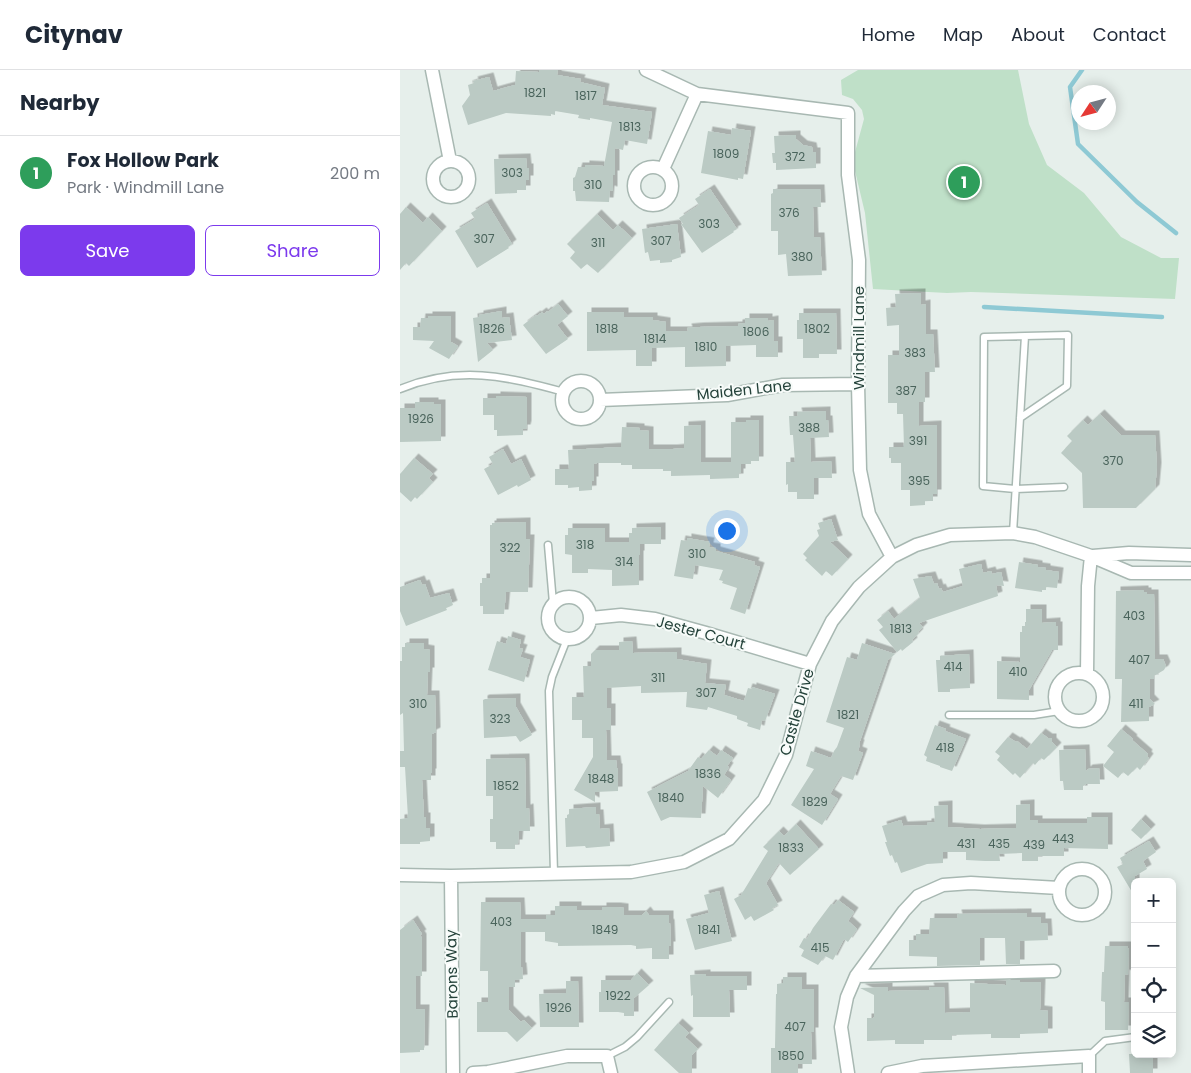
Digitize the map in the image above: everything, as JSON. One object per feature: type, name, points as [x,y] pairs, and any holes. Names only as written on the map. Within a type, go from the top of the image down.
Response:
[{"type":"street","points":[[432,70],[450,161]]},
{"type":"street","points":[[646,70],[697,94],[662,170]]},
{"type":"street","name":"Windmill Lane","points":[[697,94],[848,113],[848,175],[859,260],[858,384],[860,470],[869,514],[892,557]]},
{"type":"street","points":[[585,382],[596,388],[600,400],[596,412],[592,416],[580,419],[568,414],[562,404],[564,392],[573,383],[585,382]]},
{"type":"street","name":"Maiden Lane","points":[[600,400],[727,395],[783,385],[858,384]]},
{"type":"street","name":"Castle Drive","points":[[400,875],[450,876],[631,872],[684,862],[729,839],[764,800],[786,755],[810,664],[832,621],[859,587],[892,557],[916,545],[950,535],[1013,533],[1035,537],[1091,556],[1132,573],[1191,573]]},
{"type":"street","name":"Castle Drive","points":[[1091,556],[1129,554],[1191,555]]},
{"type":"street","points":[[1087,674],[1088,586],[1091,556]]},
{"type":"street","points":[[567,596],[575,597],[586,604],[590,618],[585,632],[579,637],[567,639],[559,637],[548,624],[549,609],[553,603],[559,598],[567,596]]},
{"type":"street","name":"Jester Court","points":[[590,618],[621,615],[655,619],[810,664]]},
{"type":"street","points":[[1078,673],[1087,674],[1099,683],[1104,694],[1103,703],[1100,710],[1092,718],[1080,722],[1069,719],[1059,711],[1055,697],[1060,684],[1070,675],[1078,673]]},
{"type":"street","name":"Barons Way","points":[[450,876],[453,1073]]},
{"type":"street","points":[[848,1073],[841,1027],[846,997],[856,976],[904,911],[918,896],[942,885],[971,883],[1059,888]]},
{"type":"street","points":[[856,976],[1054,971]]},
{"type":"street","points":[[473,1073],[488,1072],[567,1056],[607,1056],[611,1073]]},
{"type":"street","points":[[888,1073],[922,1066],[1089,1056],[1089,1073]]},
{"type":"lane","points":[[1020,418],[1068,386],[1068,335],[984,337],[983,486],[1015,489],[1064,486]]},
{"type":"lane","points":[[1013,533],[1025,336]]},
{"type":"lane","points":[[400,389],[438,376],[461,374],[491,376],[564,392]]},
{"type":"lane","points":[[548,544],[553,603]]},
{"type":"lane","points":[[554,873],[550,691],[552,677],[567,639]]},
{"type":"lane","points":[[950,715],[1034,715],[1059,711]]},
{"type":"lane","points":[[607,1056],[625,1047],[638,1037],[669,1002]]},
{"type":"lane","points":[[1089,1056],[1105,1041],[1131,1038]]},
{"type":"green space","points":[[858,70],[1018,70],[1029,124],[1047,165],[1084,193],[1121,237],[1161,258],[1179,258],[1175,299],[971,292],[947,293],[873,289],[865,213],[855,171],[855,152],[864,119],[862,110],[853,99],[842,95],[841,80]]},
{"type":"building","points":[[539,70],[558,70],[557,75],[581,79],[580,82],[605,88],[602,105],[652,112],[647,144],[625,140],[623,150],[615,148],[615,175],[613,175],[613,191],[610,190],[609,202],[576,201],[575,191],[573,191],[573,178],[578,167],[585,167],[585,165],[604,166],[612,122],[578,118],[579,115],[555,111],[555,115],[551,114],[551,116],[506,113],[468,125],[462,106],[470,95],[468,85],[474,83],[473,81],[489,77],[493,91],[515,85],[516,71],[539,72]]},
{"type":"building","points":[[732,128],[751,131],[743,179],[738,178],[738,180],[701,173],[708,131],[731,135]]},
{"type":"building","points":[[796,135],[796,139],[803,145],[812,147],[813,152],[816,152],[816,168],[776,170],[776,163],[773,163],[772,153],[775,153],[774,136]]},
{"type":"building","points":[[526,158],[527,168],[529,168],[529,180],[526,180],[526,190],[517,190],[517,193],[495,194],[494,159]]},
{"type":"building","points":[[710,189],[737,229],[702,253],[681,224],[683,224],[679,218],[699,205],[695,199]]},
{"type":"building","points":[[773,189],[820,189],[821,207],[813,207],[814,237],[820,237],[822,275],[788,276],[786,254],[778,255],[778,231],[771,231],[771,194]]},
{"type":"building","points":[[487,203],[512,244],[509,248],[477,268],[455,231],[475,219],[471,213]]},
{"type":"building","points":[[406,207],[423,223],[428,217],[442,231],[409,266],[406,263],[400,270],[400,214]]},
{"type":"building","points":[[597,214],[613,230],[618,225],[632,238],[598,273],[587,264],[581,269],[570,258],[575,252],[567,244]]},
{"type":"building","points":[[677,224],[681,257],[672,260],[672,262],[660,263],[660,260],[650,261],[648,252],[645,253],[642,229]]},
{"type":"building","points":[[921,293],[921,305],[926,304],[926,334],[933,334],[935,372],[925,372],[925,402],[919,402],[919,426],[937,425],[937,494],[933,494],[933,501],[925,501],[925,505],[910,506],[910,490],[901,490],[901,463],[891,463],[891,458],[889,458],[889,447],[904,447],[903,414],[897,414],[897,403],[888,403],[888,355],[899,355],[899,325],[887,326],[886,308],[896,307],[895,294]]},
{"type":"building","points":[[558,304],[568,316],[557,325],[568,339],[546,354],[523,325],[536,315],[548,312]]},
{"type":"building","points":[[502,311],[502,318],[509,317],[512,340],[487,343],[493,350],[478,362],[473,318],[479,317],[479,315]]},
{"type":"building","points":[[587,312],[624,312],[624,317],[653,317],[653,320],[666,322],[666,331],[688,331],[687,328],[699,327],[738,326],[738,324],[745,323],[745,318],[768,318],[768,321],[774,320],[774,341],[778,341],[778,357],[756,357],[756,345],[726,346],[726,366],[685,367],[685,347],[652,348],[652,366],[636,366],[636,350],[587,351]]},
{"type":"building","points":[[799,313],[836,313],[837,354],[819,354],[819,358],[803,358],[803,339],[797,339]]},
{"type":"building","points":[[428,316],[451,316],[451,342],[458,346],[449,359],[429,348],[434,341],[413,340],[413,327],[420,327],[421,318],[428,318]]},
{"type":"building","points":[[496,396],[527,397],[527,425],[526,429],[523,429],[523,435],[497,436],[497,430],[494,430],[494,415],[483,415],[483,398],[496,398]]},
{"type":"building","points":[[415,402],[441,404],[441,441],[400,442],[400,408],[415,408]]},
{"type":"building","points":[[826,411],[829,437],[810,438],[811,462],[831,461],[832,478],[814,478],[814,499],[797,499],[797,492],[788,492],[788,484],[786,485],[786,462],[795,462],[793,435],[790,435],[789,416],[798,416],[797,412]]},
{"type":"building","points":[[1100,414],[1121,435],[1155,435],[1157,467],[1155,489],[1136,508],[1083,508],[1082,473],[1061,453],[1072,441],[1067,436],[1083,420],[1088,425]]},
{"type":"building","points":[[746,420],[759,420],[759,461],[751,461],[751,464],[741,464],[739,478],[710,479],[710,475],[671,476],[671,471],[663,471],[663,469],[632,469],[632,465],[621,465],[621,463],[597,463],[594,464],[592,490],[579,491],[579,487],[568,488],[568,485],[555,485],[555,469],[569,469],[568,450],[621,447],[622,427],[640,428],[640,430],[649,431],[649,449],[673,449],[684,448],[684,426],[701,425],[701,462],[731,462],[731,422],[746,422]]},
{"type":"building","points":[[503,449],[511,464],[521,459],[531,480],[498,495],[484,469],[493,464],[489,457]]},
{"type":"building","points":[[414,458],[433,474],[429,478],[433,482],[417,499],[415,497],[411,502],[400,492],[400,474]]},
{"type":"building","points":[[831,519],[838,540],[830,542],[848,559],[832,576],[826,571],[822,576],[805,560],[807,558],[803,554],[819,536],[817,530],[820,529],[818,523]]},
{"type":"building","points":[[526,522],[526,539],[530,539],[528,592],[506,592],[504,614],[483,614],[483,606],[480,606],[480,583],[482,583],[482,578],[490,578],[490,525],[492,523]]},
{"type":"building","points":[[661,527],[661,544],[640,544],[639,585],[612,586],[612,570],[588,569],[588,573],[572,573],[572,555],[565,554],[565,535],[568,535],[568,528],[605,528],[605,542],[629,542],[629,533],[632,533],[632,528]]},
{"type":"building","points":[[687,538],[710,542],[709,547],[716,548],[716,551],[755,562],[754,565],[760,567],[745,614],[730,609],[737,588],[722,583],[723,581],[719,580],[723,570],[695,565],[693,579],[674,576],[681,540],[687,541]]},
{"type":"building","points":[[1019,562],[1038,565],[1038,567],[1046,568],[1046,570],[1059,572],[1057,588],[1046,587],[1046,590],[1042,590],[1042,592],[1015,588]]},
{"type":"building","points":[[981,564],[983,573],[991,571],[992,574],[1001,572],[1004,586],[996,585],[998,596],[919,623],[923,627],[912,640],[913,642],[902,651],[901,649],[897,652],[879,630],[883,627],[877,620],[888,611],[894,619],[920,598],[913,579],[931,576],[934,584],[937,583],[939,589],[941,588],[943,592],[963,586],[959,569]]},
{"type":"building","points":[[420,580],[422,585],[425,584],[430,598],[449,593],[453,605],[446,608],[447,610],[406,626],[400,611],[400,587]]},
{"type":"building","points":[[1144,590],[1147,594],[1154,594],[1155,659],[1163,659],[1166,666],[1164,670],[1154,676],[1154,679],[1150,679],[1150,699],[1155,704],[1149,707],[1149,721],[1121,722],[1122,679],[1115,679],[1116,591]]},
{"type":"building","points":[[1026,609],[1042,609],[1042,623],[1056,622],[1056,626],[1058,626],[1058,650],[1052,650],[1029,690],[1029,700],[997,699],[997,661],[1020,662],[1020,632],[1022,632],[1022,626],[1025,626]]},
{"type":"building","points":[[508,636],[521,640],[519,648],[523,649],[520,657],[530,660],[524,682],[488,670],[497,641],[506,644]]},
{"type":"building","points":[[632,641],[633,653],[677,652],[677,659],[707,664],[705,683],[726,685],[724,695],[744,701],[748,688],[752,689],[752,687],[775,694],[765,721],[762,720],[760,730],[747,726],[748,723],[737,719],[737,716],[708,707],[707,710],[686,707],[687,692],[641,693],[641,686],[607,688],[607,708],[611,708],[611,730],[606,730],[607,760],[616,760],[618,791],[595,792],[595,802],[574,790],[593,757],[593,738],[582,738],[582,720],[572,720],[572,697],[584,697],[583,666],[591,666],[591,654],[595,650],[619,650],[619,642]]},
{"type":"building","points":[[405,643],[424,643],[424,649],[430,650],[427,695],[435,695],[436,732],[432,734],[431,780],[422,780],[424,817],[426,817],[426,828],[430,828],[430,841],[420,842],[420,844],[400,844],[400,819],[408,818],[405,767],[400,767],[400,751],[404,751],[403,713],[400,715],[400,661],[402,661],[402,647],[405,647]]},
{"type":"building","points":[[862,643],[895,654],[888,660],[859,744],[858,751],[863,753],[853,780],[841,776],[830,794],[838,799],[822,825],[791,805],[814,769],[806,766],[811,751],[831,758],[837,747],[844,728],[826,722],[847,657],[857,660]]},
{"type":"building","points":[[969,654],[970,688],[938,692],[936,660],[940,660],[940,656]]},
{"type":"building","points":[[516,698],[516,707],[532,735],[520,742],[516,736],[484,738],[483,700]]},
{"type":"building","points":[[935,725],[966,739],[952,771],[926,761],[927,757],[924,755]]},
{"type":"building","points":[[1121,729],[1148,754],[1149,758],[1140,770],[1137,767],[1128,776],[1123,772],[1118,778],[1103,766],[1114,752],[1107,746]]},
{"type":"building","points":[[1041,733],[1048,738],[1052,738],[1052,742],[1057,747],[1044,760],[1041,758],[1035,765],[1033,763],[1020,778],[1015,773],[1013,775],[997,760],[1000,756],[995,752],[1008,737],[1027,749]]},
{"type":"building","points":[[1085,749],[1086,771],[1099,768],[1100,784],[1086,784],[1083,786],[1083,790],[1064,790],[1063,781],[1060,781],[1059,750]]},
{"type":"building","points":[[709,750],[717,756],[721,750],[733,758],[727,766],[729,767],[724,775],[731,780],[718,798],[703,786],[701,818],[670,817],[661,821],[647,792],[688,771],[698,757],[701,759]]},
{"type":"building","points":[[525,758],[526,809],[529,808],[530,831],[519,831],[518,844],[515,844],[515,849],[496,849],[496,842],[490,842],[493,796],[486,796],[486,759]]},
{"type":"building","points":[[1030,804],[1030,820],[1038,820],[1038,823],[1087,823],[1087,817],[1108,817],[1108,849],[1064,848],[1064,856],[1038,856],[1038,861],[1022,861],[1022,853],[999,854],[1000,861],[985,861],[966,860],[966,852],[943,852],[943,863],[927,864],[901,873],[897,862],[895,863],[892,855],[890,856],[885,842],[887,842],[882,826],[901,820],[903,826],[927,825],[927,823],[935,822],[934,806],[948,805],[948,827],[980,829],[1016,828],[1016,805]]},
{"type":"building","points":[[596,807],[596,814],[599,814],[600,829],[609,828],[610,846],[566,847],[565,818],[569,814],[569,809]]},
{"type":"building","points":[[1141,819],[1151,829],[1141,839],[1131,830]]},
{"type":"building","points":[[796,824],[819,849],[790,875],[779,863],[766,883],[778,905],[772,908],[774,910],[754,921],[751,916],[745,920],[734,899],[741,895],[768,851],[763,847],[779,831],[784,836]]},
{"type":"building","points":[[1149,841],[1156,852],[1143,861],[1147,869],[1135,876],[1135,878],[1131,878],[1131,890],[1117,867],[1123,864],[1120,858]]},
{"type":"building","points":[[719,891],[732,941],[695,950],[686,919],[709,913],[704,895]]},
{"type":"building","points":[[838,900],[854,912],[848,921],[857,929],[848,942],[844,939],[833,960],[825,956],[818,965],[801,956],[804,950],[799,947],[804,938],[807,939],[831,904],[834,905]]},
{"type":"building","points":[[481,902],[520,902],[521,919],[546,919],[546,915],[555,915],[555,906],[577,906],[577,910],[602,910],[602,907],[616,907],[624,908],[624,915],[642,915],[646,911],[649,915],[669,915],[671,946],[669,946],[669,959],[652,959],[652,948],[636,949],[636,946],[631,945],[558,946],[558,943],[545,941],[545,932],[521,932],[523,979],[515,980],[515,987],[509,987],[509,1010],[521,1022],[524,1020],[532,1028],[517,1042],[507,1032],[477,1032],[477,1002],[488,1002],[488,971],[480,971]]},
{"type":"building","points":[[1027,913],[1027,917],[1041,917],[1041,923],[1047,923],[1048,940],[1020,941],[1020,964],[1006,964],[1005,938],[980,938],[980,965],[937,966],[937,957],[909,956],[909,940],[916,940],[916,934],[929,934],[930,918],[958,918],[957,914]]},
{"type":"building","points":[[413,920],[422,934],[420,935],[422,938],[422,976],[416,976],[416,1009],[425,1009],[424,1050],[400,1053],[400,930]]},
{"type":"building","points":[[1105,946],[1127,946],[1129,950],[1128,975],[1125,974],[1124,1002],[1129,1002],[1128,1030],[1105,1030],[1105,1002],[1101,1001]]},
{"type":"building","points":[[637,973],[649,985],[634,998],[634,1016],[624,1016],[624,1013],[618,1012],[599,1012],[601,980],[631,980]]},
{"type":"building","points":[[706,974],[706,976],[747,976],[747,990],[729,990],[730,1017],[693,1017],[693,995],[691,996],[690,975]]},
{"type":"building","points":[[783,977],[802,977],[802,989],[814,989],[814,1032],[811,1032],[812,1064],[798,1064],[798,1073],[771,1073],[771,1048],[775,1048],[777,984],[783,983]]},
{"type":"building","points":[[1006,980],[1041,982],[1040,1010],[1048,1011],[1048,1033],[1020,1034],[1020,1038],[991,1038],[991,1034],[952,1035],[952,1040],[924,1040],[924,1044],[895,1044],[895,1040],[867,1041],[867,1018],[874,1017],[874,995],[860,988],[888,987],[888,991],[930,990],[929,987],[944,987],[945,1013],[970,1012],[970,983],[1006,985]]},
{"type":"building","points":[[566,981],[578,981],[579,1027],[540,1027],[539,994],[566,993]]},
{"type":"building","points":[[678,1023],[689,1033],[685,1037],[698,1049],[692,1055],[692,1073],[679,1073],[654,1050]]},
{"type":"building","points":[[1129,1054],[1131,1054],[1131,1058],[1153,1058],[1153,1073],[1130,1073]]},
{"type":"waterway","points":[[1082,70],[1070,87],[1078,144],[1137,202],[1176,233]]},
{"type":"waterway","points":[[984,307],[1162,317]]},
{"type":"place","name":"Fox Hollow Park","points":[[964,182]]}]
